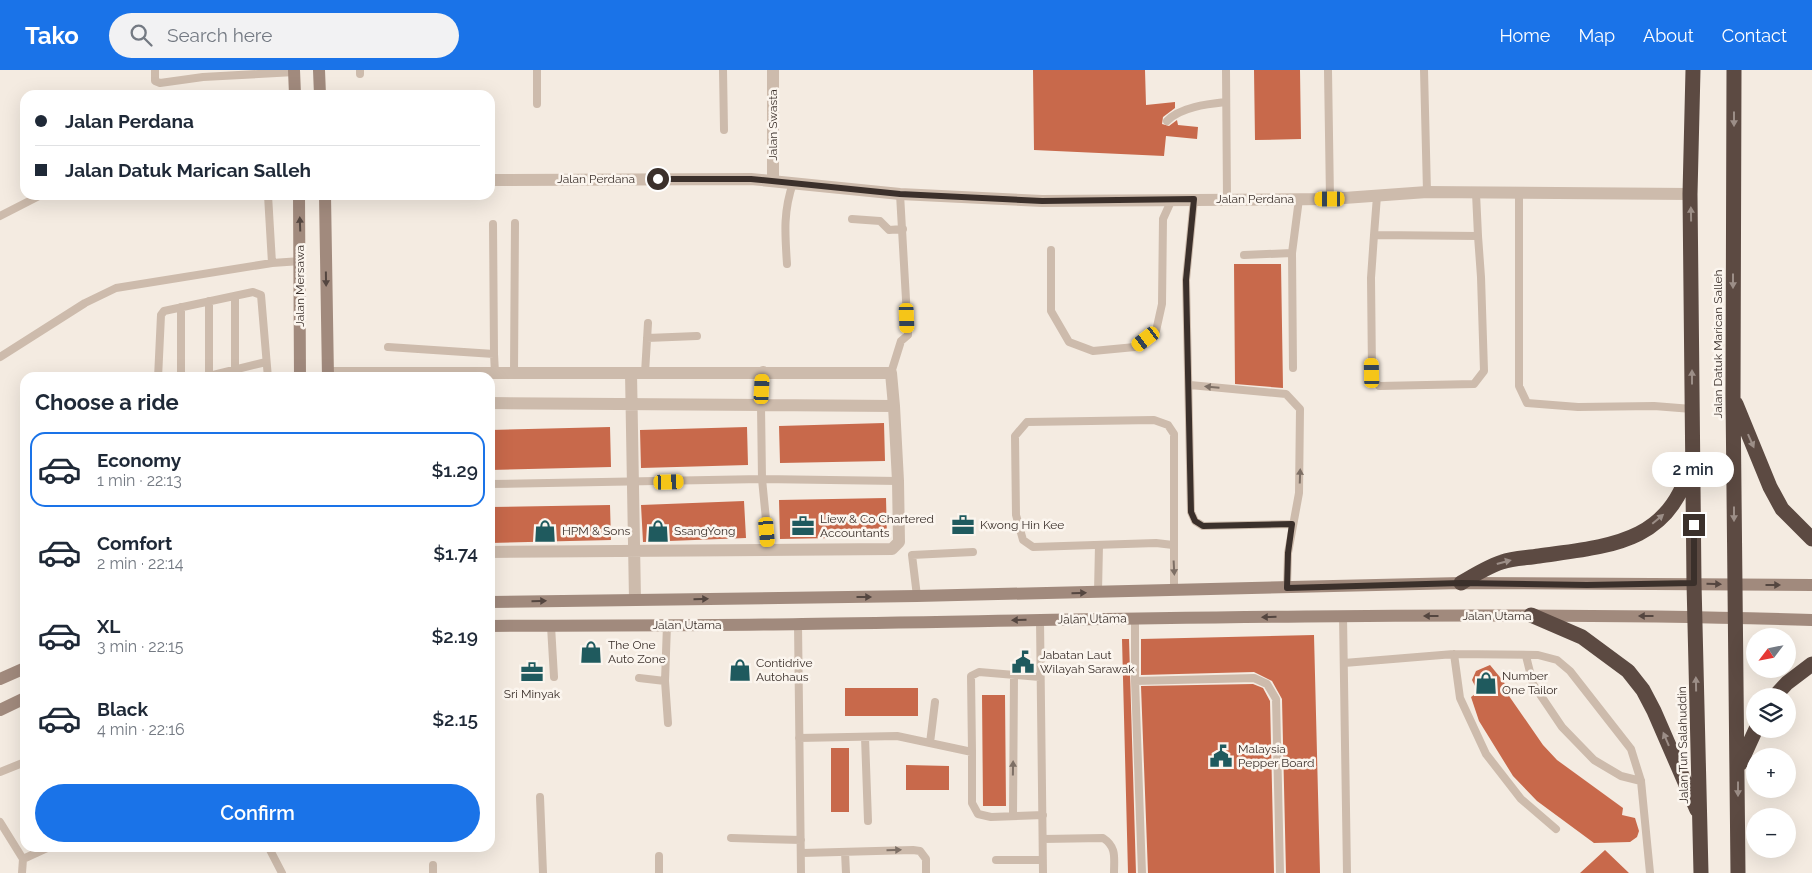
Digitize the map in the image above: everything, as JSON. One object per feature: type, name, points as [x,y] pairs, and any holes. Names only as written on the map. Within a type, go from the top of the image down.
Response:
[{"type":"highway","name":"Jalan Datuk Marican Salleh","points":[[1693,70],[1690,194],[1695,616]]},
{"type":"highway","name":"Jalan Datuk Marican Salleh","points":[[1734,70],[1734,618]]},
{"type":"highway","points":[[1733,396],[1774,495],[1782,509],[1812,539]]},
{"type":"highway","points":[[1461,583],[1503,562],[1610,545],[1628,540],[1642,532],[1668,511],[1678,497],[1694,447]]},
{"type":"highway","points":[[1531,615],[1582,637],[1628,671],[1643,690],[1654,711],[1700,816]]},
{"type":"highway","name":"Jalan Tun Salahuddin","points":[[1695,616],[1701,873]]},
{"type":"highway","points":[[1734,618],[1738,768],[1738,873]]},
{"type":"highway","points":[[1782,688],[1812,664]]},
{"type":"highway","points":[[1738,768],[1752,738]]},
{"type":"main road","points":[[318,70],[320,90]]},
{"type":"main road","points":[[295,71],[295,90]]},
{"type":"main road","name":"Jalan Mersawa","points":[[299,200],[301,261],[300,372]]},
{"type":"main road","name":"Jalan Mersawa","points":[[325,200],[328,372]]},
{"type":"main road","name":"Jalan Utama","points":[[495,602],[1174,591],[1461,583],[1812,585]]},
{"type":"main road","name":"Jalan Utama","points":[[495,626],[1531,615],[1695,616],[1812,620]]},
{"type":"main road","points":[[0,679],[20,670]]},
{"type":"main road","points":[[0,710],[20,700]]},
{"type":"street","name":"Jalan Swasta","points":[[773,70],[773,180]]},
{"type":"street","name":"Jalan Perdana","points":[[495,180],[773,180],[900,194],[1042,201],[1330,199],[1427,192],[1690,194]]},
{"type":"street","points":[[495,373],[763,372],[890,374],[894,406],[899,542],[892,549],[495,552]]},
{"type":"street","points":[[761,406],[763,372]]},
{"type":"street","points":[[631,373],[635,600]]},
{"type":"street","points":[[495,403],[894,406]]},
{"type":"lane","points":[[155,70],[155,81],[160,83],[203,73],[295,71]]},
{"type":"lane","points":[[536,70],[537,104]]},
{"type":"lane","points":[[723,70],[724,130]]},
{"type":"lane","points":[[1226,70],[1227,199]]},
{"type":"lane","points":[[1328,70],[1330,199]]},
{"type":"lane","points":[[1424,70],[1427,192]]},
{"type":"lane","points":[[1167,121],[1171,117],[1200,105],[1226,102]]},
{"type":"lane","points":[[787,264],[784,220],[786,202],[793,183]]},
{"type":"lane","points":[[1377,196],[1371,278],[1372,373],[1374,381],[1379,386],[1474,384],[1484,372],[1476,193]]},
{"type":"lane","points":[[890,374],[901,341],[908,335],[900,194]]},
{"type":"lane","points":[[1519,194],[1519,386],[1527,403],[1578,407],[1654,406],[1692,409]]},
{"type":"lane","points":[[1051,250],[1051,310],[1068,342],[1093,351],[1135,347],[1156,331],[1162,304],[1164,219],[1172,199]]},
{"type":"lane","points":[[1194,199],[1186,280],[1190,385],[1191,512],[1195,521],[1203,526],[1292,524]]},
{"type":"lane","points":[[1293,368],[1292,253],[1299,199]]},
{"type":"lane","points":[[0,216],[31,200]]},
{"type":"lane","points":[[268,200],[272,263]]},
{"type":"lane","points":[[852,219],[880,221],[889,230],[903,229]]},
{"type":"lane","points":[[514,372],[515,223]]},
{"type":"lane","points":[[493,224],[494,372]]},
{"type":"lane","points":[[1374,236],[1478,236]]},
{"type":"lane","points":[[1244,255],[1292,253]]},
{"type":"lane","points":[[0,357],[85,303],[116,288],[272,263],[301,261]]},
{"type":"lane","points":[[158,372],[161,316],[164,311],[253,292],[261,295],[267,372]]},
{"type":"lane","points":[[235,296],[235,370]]},
{"type":"lane","points":[[207,372],[209,301]]},
{"type":"lane","points":[[181,372],[182,307]]},
{"type":"lane","points":[[646,373],[648,322]]},
{"type":"lane","points":[[647,338],[697,336]]},
{"type":"lane","points":[[388,347],[494,354]]},
{"type":"lane","points":[[227,372],[266,362]]},
{"type":"lane","points":[[1190,385],[1286,394],[1292,398],[1300,409],[1299,492],[1288,553],[1287,588]]},
{"type":"lane","points":[[761,406],[762,480],[769,550]]},
{"type":"lane","points":[[1173,545],[1156,543],[1033,547],[1023,540],[1016,515],[1016,436],[1027,422],[1154,420],[1168,425],[1174,434],[1174,591]]},
{"type":"lane","points":[[495,484],[762,480],[898,481]]},
{"type":"lane","points":[[1098,592],[1099,545]]},
{"type":"lane","points":[[917,596],[912,555],[973,552]]},
{"type":"lane","points":[[1343,616],[1347,873]]},
{"type":"lane","points":[[1135,618],[1135,681],[1142,873]]},
{"type":"lane","points":[[1040,620],[1043,873]]},
{"type":"lane","points":[[798,624],[801,873]]},
{"type":"lane","points":[[667,625],[665,680],[668,723]]},
{"type":"lane","points":[[551,626],[554,677]]},
{"type":"lane","points":[[1344,663],[1454,654],[1538,655],[1557,660],[1570,671],[1631,749],[1641,781],[1650,873]]},
{"type":"lane","points":[[1454,654],[1460,698],[1486,754],[1520,799],[1556,829]]},
{"type":"lane","points":[[1526,656],[1533,684],[1562,727],[1594,760],[1621,776],[1641,781]]},
{"type":"lane","points":[[1040,677],[979,672],[971,676],[972,803],[978,814],[991,817],[1042,815]]},
{"type":"lane","points":[[1013,816],[1014,675]]},
{"type":"lane","points":[[639,678],[665,680]]},
{"type":"lane","points":[[1135,681],[1254,678],[1268,684],[1276,699],[1280,873]]},
{"type":"lane","points":[[930,743],[935,702]]},
{"type":"lane","points":[[799,738],[897,736],[972,752]]},
{"type":"lane","points":[[864,737],[868,821]]},
{"type":"lane","points":[[0,772],[20,764]]},
{"type":"lane","points":[[540,797],[543,873]]},
{"type":"lane","points":[[0,822],[23,859],[22,873]]},
{"type":"lane","points":[[731,838],[801,840]]},
{"type":"lane","points":[[1043,838],[1103,838],[1111,844],[1114,850],[1114,873]]},
{"type":"lane","points":[[802,853],[920,851],[926,858],[926,873]]},
{"type":"lane","points":[[23,859],[38,852]]},
{"type":"lane","points":[[270,852],[282,873]]},
{"type":"lane","points":[[845,852],[846,873]]},
{"type":"lane","points":[[659,856],[659,873]]},
{"type":"lane","points":[[996,860],[1042,860]]},
{"type":"building","points":[[1033,70],[1145,70],[1146,105],[1175,102],[1175,108],[1163,117],[1162,124],[1169,126],[1177,120],[1178,125],[1198,127],[1197,139],[1166,136],[1164,156],[1034,150]]},
{"type":"building","points":[[1254,70],[1300,70],[1301,139],[1255,140]]},
{"type":"building","points":[[1234,264],[1281,264],[1283,388],[1235,384]]},
{"type":"building","points":[[884,423],[885,461],[780,463],[779,426]]},
{"type":"building","points":[[610,427],[611,467],[495,470],[495,430]]},
{"type":"building","points":[[747,427],[748,465],[641,468],[640,430]]},
{"type":"building","points":[[886,498],[887,537],[780,539],[779,500]]},
{"type":"building","points":[[744,501],[746,538],[643,542],[641,505]]},
{"type":"building","points":[[610,505],[611,540],[495,543],[495,507]]},
{"type":"building","points":[[1314,635],[1320,873],[1286,873],[1282,699],[1272,681],[1254,672],[1141,675],[1141,639]]},
{"type":"building","points":[[1122,639],[1129,639],[1136,873],[1128,873]]},
{"type":"building","points":[[1490,665],[1504,682],[1509,696],[1543,745],[1557,760],[1623,808],[1622,815],[1635,818],[1639,831],[1637,837],[1630,842],[1594,843],[1537,801],[1513,776],[1479,721],[1471,697],[1478,692],[1472,680],[1476,671]]},
{"type":"building","points":[[1253,684],[1263,688],[1270,701],[1274,873],[1148,873],[1141,686]]},
{"type":"building","points":[[845,688],[918,688],[918,716],[845,716]]},
{"type":"building","points":[[982,695],[1005,695],[1006,806],[983,806]]},
{"type":"building","points":[[831,748],[849,748],[849,812],[831,812]]},
{"type":"building","points":[[906,765],[949,766],[949,790],[906,790]]},
{"type":"building","points":[[1605,850],[1629,873],[1580,873]]},
{"type":"place","name":"Kwong Hin Kee","points":[[963,525]]},
{"type":"place","name":"Liew & Co Chartered Accountants","points":[[803,526]]},
{"type":"place","name":"HPM & Sons","points":[[545,531]]},
{"type":"place","name":"SsangYong","points":[[658,531]]},
{"type":"place","name":"The One Auto Zone","points":[[591,652]]},
{"type":"place","name":"Jabatan Laut Wilayah Sarawak","points":[[1023,662]]},
{"type":"place","name":"Contidrive Autohaus","points":[[740,670]]},
{"type":"place","name":"Sri Minyak","points":[[532,672]]},
{"type":"place","name":"Number One Tailor","points":[[1486,683]]},
{"type":"place","name":"Malaysia Pepper Board","points":[[1221,756]]},
{"type":"route","points":[[658,179],[773,180],[900,194],[1042,201],[1194,199],[1190,220],[1186,280],[1190,385],[1191,512],[1195,521],[1203,526],[1292,524],[1288,553],[1287,588],[1461,583],[1587,585],[1694,583],[1694,525]]}]
